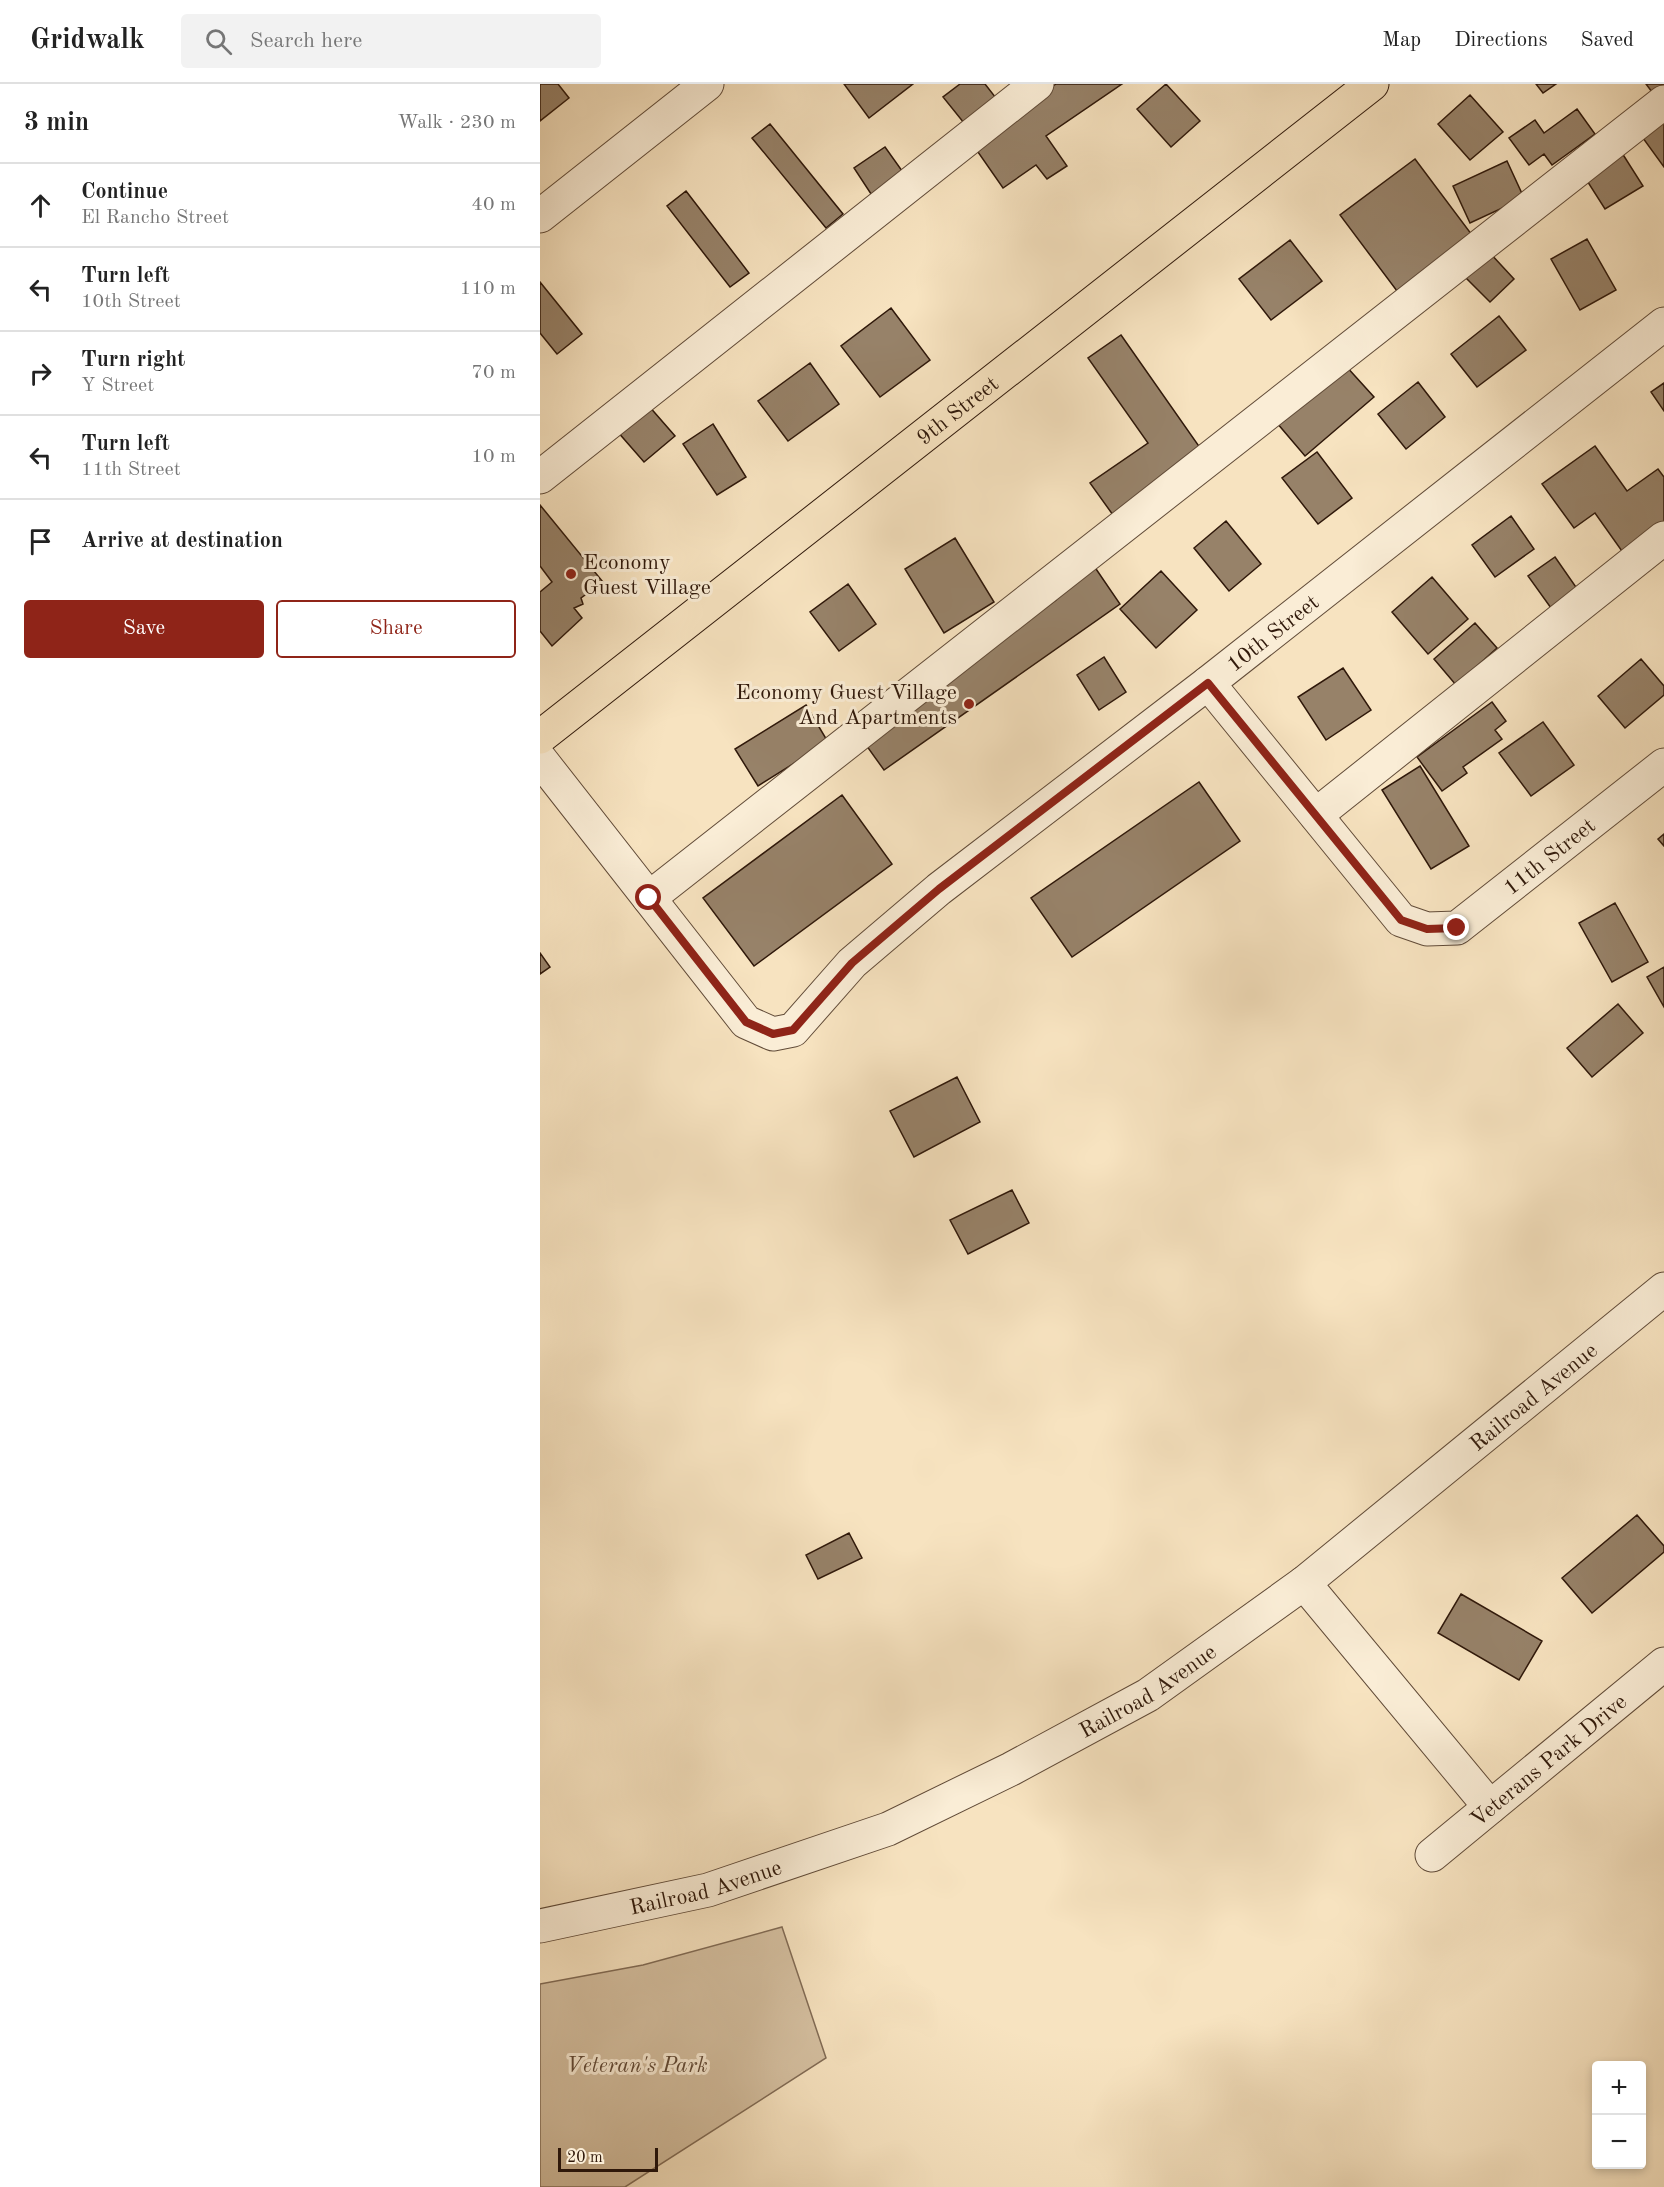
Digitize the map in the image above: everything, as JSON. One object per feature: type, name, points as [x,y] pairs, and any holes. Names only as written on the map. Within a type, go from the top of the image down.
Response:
[{"type":"main road","name":"9th Street","points":[[540,737],[1372,84]]},
{"type":"street","points":[[540,216],[707,84]]},
{"type":"street","points":[[540,477],[1037,84]]},
{"type":"street","points":[[540,759],[649,898],[1664,102]]},
{"type":"street","name":"10th Street","points":[[649,898],[746,1022],[773,1034],[793,1030],[852,963],[939,889],[1208,683],[1664,324]]},
{"type":"street","points":[[1208,683],[1316,815],[1664,538]]},
{"type":"street","name":"11th Street","points":[[1316,815],[1401,920],[1427,929],[1457,928],[1664,765]]},
{"type":"street","name":"Railroad Avenue","points":[[540,1926],[708,1890],[888,1829],[1011,1769],[1148,1695],[1304,1583],[1664,1289]]},
{"type":"street","points":[[1304,1583],[1490,1807]]},
{"type":"street","name":"Veterans Park Drive","points":[[1432,1855],[1664,1664]]},
{"type":"green space","name":"Veteran's Park","points":[[782,1927],[826,2058],[625,2187],[540,2187],[540,1984],[643,1965]]},
{"type":"building","points":[[540,84],[558,84],[569,98],[540,121]]},
{"type":"building","points":[[844,84],[913,84],[869,118]]},
{"type":"building","points":[[960,84],[985,84],[996,98],[964,123],[943,97]]},
{"type":"building","points":[[1056,84],[1122,84],[1046,136],[1067,166],[1047,179],[1036,165],[1003,188],[971,142]]},
{"type":"building","points":[[1166,84],[1200,121],[1171,147],[1137,109]]},
{"type":"building","points":[[1536,84],[1556,84],[1543,93]]},
{"type":"building","points":[[1646,84],[1664,84],[1652,92]]},
{"type":"building","points":[[1470,95],[1503,132],[1470,160],[1438,124]]},
{"type":"building","points":[[1577,109],[1595,134],[1552,165],[1544,154],[1529,165],[1509,138],[1535,120],[1544,133]]},
{"type":"building","points":[[1664,117],[1664,167],[1640,134]]},
{"type":"building","points":[[770,124],[843,214],[826,228],[752,138]]},
{"type":"building","points":[[885,147],[905,175],[873,197],[854,168]]},
{"type":"building","points":[[1622,153],[1643,186],[1605,209],[1584,176]]},
{"type":"building","points":[[1415,159],[1472,235],[1397,291],[1340,215]]},
{"type":"building","points":[[1507,161],[1524,198],[1470,223],[1453,186]]},
{"type":"building","points":[[686,191],[749,273],[730,287],[667,206]]},
{"type":"building","points":[[1587,239],[1616,290],[1580,310],[1551,259]]},
{"type":"building","points":[[1290,240],[1322,281],[1271,320],[1239,279]]},
{"type":"building","points":[[1489,252],[1514,279],[1490,302],[1464,276]]},
{"type":"building","points":[[540,282],[582,334],[557,354],[540,333]]},
{"type":"building","points":[[891,308],[930,360],[880,397],[841,346]]},
{"type":"building","points":[[1499,316],[1526,350],[1477,387],[1451,354]]},
{"type":"building","points":[[1121,335],[1203,452],[1113,515],[1090,483],[1148,443],[1088,358]]},
{"type":"building","points":[[810,363],[839,404],[788,441],[758,401]]},
{"type":"building","points":[[1345,365],[1374,397],[1305,456],[1277,423]]},
{"type":"building","points":[[1418,382],[1445,417],[1406,449],[1378,414]]},
{"type":"building","points":[[1664,383],[1664,411],[1651,392]]},
{"type":"building","points":[[648,405],[675,436],[644,462],[617,431]]},
{"type":"building","points":[[713,424],[746,477],[717,495],[683,444]]},
{"type":"building","points":[[1595,446],[1627,491],[1658,469],[1664,477],[1664,526],[1624,554],[1595,513],[1574,528],[1542,484]]},
{"type":"building","points":[[1317,452],[1352,498],[1318,524],[1282,478]]},
{"type":"building","name":"Economy Guest Village","points":[[540,505],[603,582],[581,598],[583,604],[574,608],[582,618],[552,646],[540,631],[540,592],[552,582],[540,566]]},
{"type":"building","points":[[1511,516],[1534,549],[1495,577],[1472,545]]},
{"type":"building","points":[[1226,521],[1261,564],[1229,591],[1194,548]]},
{"type":"building","points":[[955,538],[994,602],[944,633],[905,569]]},
{"type":"building","points":[[1555,557],[1578,590],[1551,608],[1528,576]]},
{"type":"building","points":[[1094,566],[1120,604],[884,770],[861,738],[1056,600],[1053,595]]},
{"type":"building","points":[[1161,571],[1197,610],[1156,648],[1120,609]]},
{"type":"building","points":[[1432,577],[1468,619],[1428,654],[1392,612]]},
{"type":"building","points":[[848,584],[876,624],[839,651],[810,612]]},
{"type":"building","points":[[1475,623],[1497,648],[1456,685],[1434,659]]},
{"type":"building","points":[[1104,657],[1126,692],[1099,710],[1077,675]]},
{"type":"building","points":[[1641,659],[1664,686],[1664,695],[1625,728],[1598,696]]},
{"type":"building","points":[[1343,668],[1371,710],[1326,740],[1298,697]]},
{"type":"building","points":[[1492,702],[1506,721],[1495,730],[1502,739],[1463,767],[1467,773],[1442,791],[1417,757]]},
{"type":"building","points":[[806,705],[828,742],[758,786],[735,749]]},
{"type":"building","points":[[1543,722],[1574,765],[1531,796],[1499,753]]},
{"type":"building","points":[[1420,766],[1469,846],[1431,869],[1382,790]]},
{"type":"building","points":[[1199,782],[1240,841],[1072,957],[1031,898]]},
{"type":"building","points":[[842,795],[892,864],[754,966],[703,898]]},
{"type":"building","points":[[1664,834],[1664,846],[1658,839]]},
{"type":"building","points":[[1615,903],[1648,962],[1612,982],[1579,923]]},
{"type":"building","points":[[540,953],[550,967],[540,974]]},
{"type":"building","points":[[1664,967],[1664,1007],[1647,977]]},
{"type":"building","points":[[1618,1004],[1643,1033],[1592,1077],[1567,1048]]},
{"type":"building","points":[[957,1077],[980,1122],[914,1157],[890,1111]]},
{"type":"building","points":[[1012,1190],[1029,1223],[968,1254],[950,1220]]},
{"type":"building","points":[[1637,1515],[1664,1546],[1664,1552],[1592,1613],[1562,1578]]},
{"type":"building","points":[[849,1533],[862,1558],[818,1579],[806,1555]]},
{"type":"building","points":[[1461,1594],[1542,1641],[1519,1680],[1438,1633]]},
{"type":"place","name":"Economy Guest Village","points":[[571,574]]},
{"type":"place","name":"Economy Guest Village And Apartments","points":[[969,704]]},
{"type":"route","points":[[649,898],[746,1022],[773,1034],[793,1030],[852,963],[939,889],[1208,683],[1401,920],[1427,929],[1457,928]]}]
